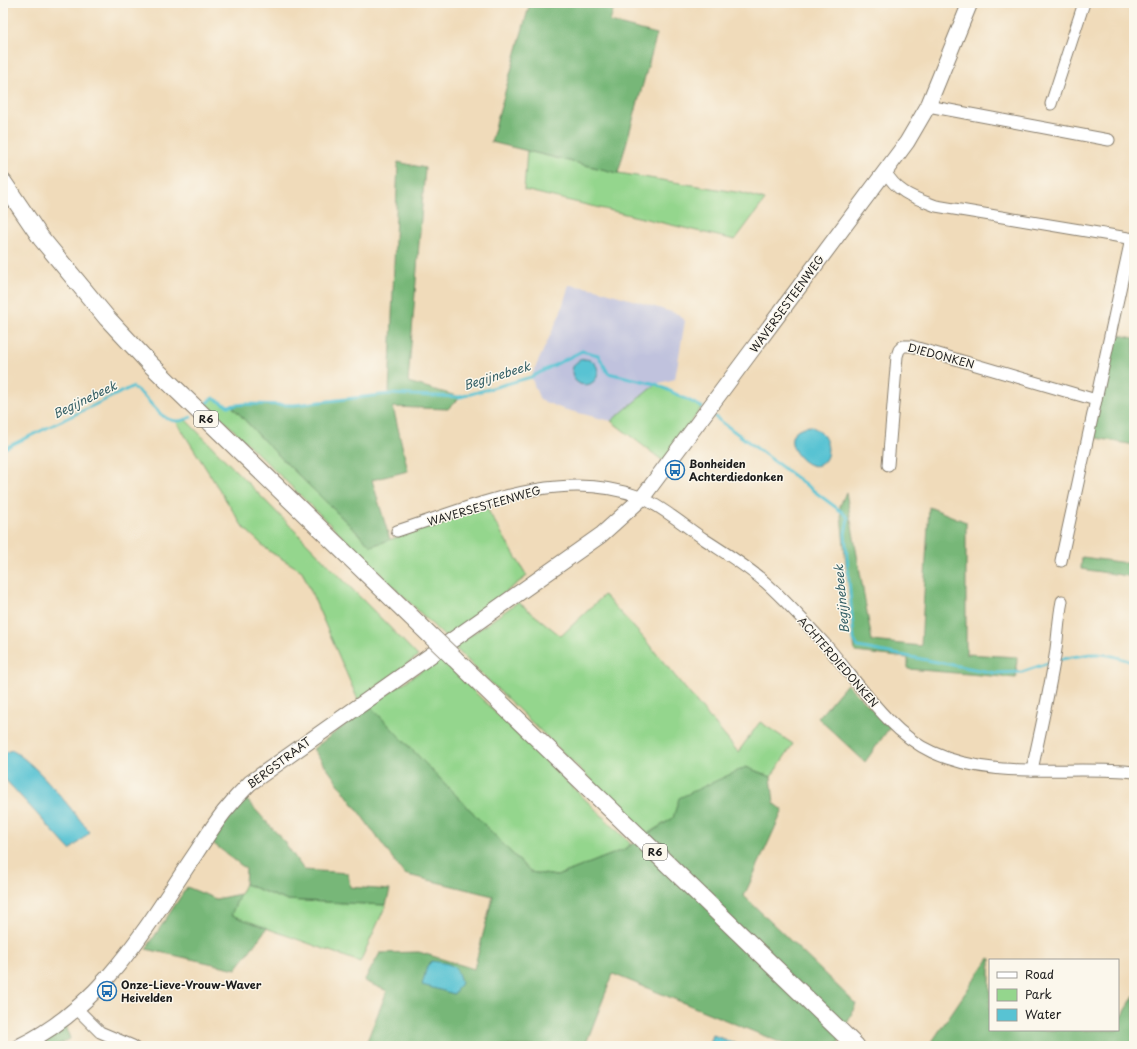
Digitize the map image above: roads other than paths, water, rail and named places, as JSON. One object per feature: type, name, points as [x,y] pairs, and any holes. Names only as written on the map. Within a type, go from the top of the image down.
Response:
[{"type":"main road","name":"R6","points":[[3,182],[48,247],[106,318],[144,358],[856,1046]]},
{"type":"street","name":"WAVERSESTEENWEG","points":[[518,594],[601,535],[642,498],[907,142],[928,106],[970,3]]},
{"type":"street","points":[[1051,104],[1084,3]]},
{"type":"street","points":[[928,106],[1109,140]]},
{"type":"street","points":[[886,171],[891,183],[903,192],[936,206],[1132,239],[1061,560]]},
{"type":"street","name":"DIEDONKEN","points":[[888,465],[897,356],[899,350],[903,346],[911,346],[1096,400]]},
{"type":"street","name":"WAVERSESTEENWEG","points":[[396,532],[530,490],[554,487],[609,489],[642,498]]},
{"type":"street","name":"ACHTERDIEDONKEN","points":[[642,498],[738,561],[767,584],[824,643],[868,697],[917,744],[955,761],[987,766],[1032,770],[1134,772]]},
{"type":"street","name":"BERGSTRAAT","points":[[20,1046],[39,1037],[77,1009],[107,980],[136,941],[223,812],[250,783],[518,594]]},
{"type":"street","points":[[1032,770],[1052,676],[1056,653],[1057,623],[1062,601]]},
{"type":"street","points":[[77,1009],[100,1032],[133,1046]]},
{"type":"water","points":[[585,359],[594,363],[598,372],[594,381],[585,385],[576,381],[572,372],[576,363]]},
{"type":"water","points":[[811,426],[824,436],[827,445],[828,450],[826,459],[819,465],[812,465],[799,457],[792,442],[793,434],[799,429]]},
{"type":"water","points":[[12,750],[44,777],[90,832],[70,850],[3,777],[3,753]]},
{"type":"water","points":[[432,961],[448,964],[455,968],[461,983],[454,994],[422,985],[427,966]]},
{"type":"water","points":[[713,1035],[742,1046],[709,1046]]},
{"type":"waterway","name":"Begijnebeek","points":[[206,403],[213,398],[228,406],[245,404],[294,405],[389,394],[460,397],[531,377],[582,351],[598,355],[608,373],[656,384],[702,407]]},
{"type":"waterway","name":"Begijnebeek","points":[[3,449],[132,387],[146,398],[158,412],[165,417],[172,420],[181,421],[191,417]]},
{"type":"waterway","name":"Begijnebeek","points":[[715,417],[848,518],[845,534],[854,640],[858,647],[995,673],[1022,672],[1051,662]]},
{"type":"waterway","name":"Begijnebeek","points":[[1057,660],[1087,654],[1104,654],[1134,663]]},
{"type":"place","name":"Bonheiden Achterdiedonken","points":[[675,470]]},
{"type":"place","name":"Onze-Lieve-Vrouw-Waver Heivelden","points":[[107,991]]}]
